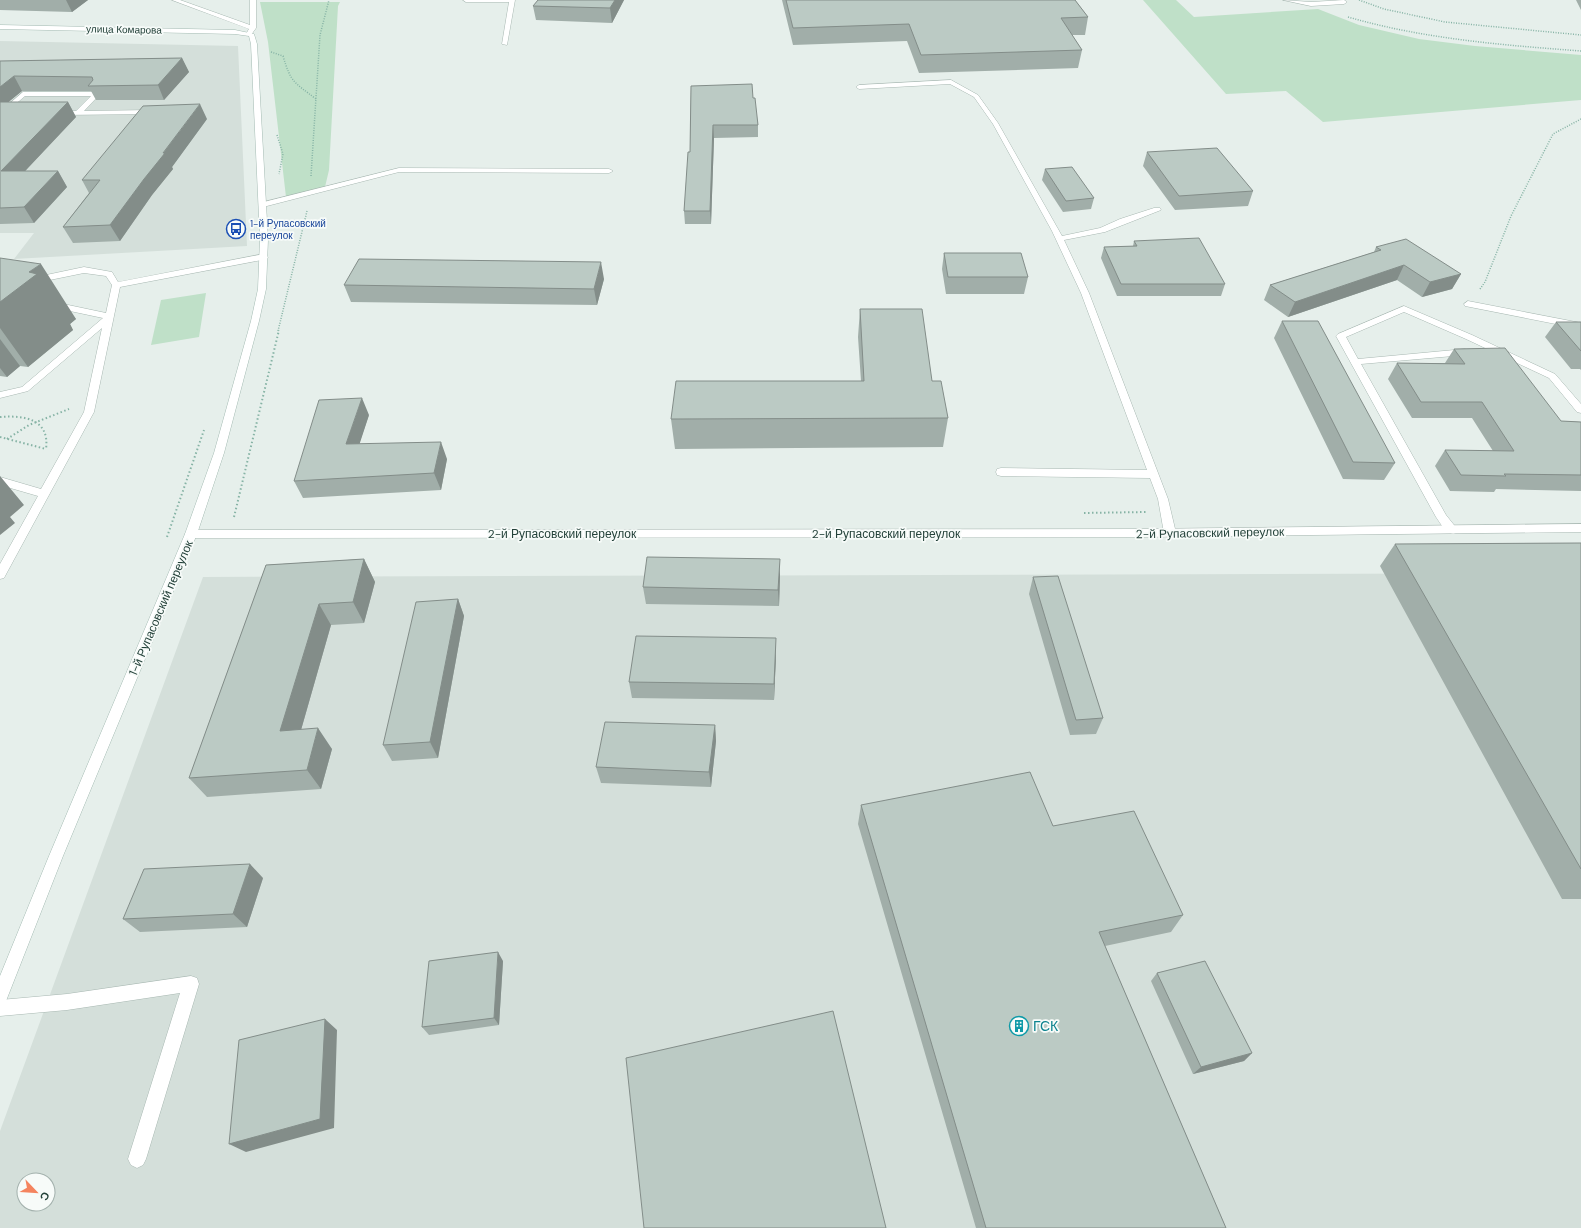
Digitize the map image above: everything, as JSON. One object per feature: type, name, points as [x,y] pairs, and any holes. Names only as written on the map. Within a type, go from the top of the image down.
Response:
[{"type":"street","points":[[175,0],[250,31],[253,0]]},
{"type":"street","points":[[466,0],[512,0],[505,44]]},
{"type":"street","points":[[1286,0],[1310,4],[1344,2]]},
{"type":"street","name":"улица Комарова","points":[[0,26],[235,32],[250,31]]},
{"type":"street","name":"1-й Рупасовский переулок","points":[[0,995],[56,856],[192,534],[219,453],[255,321],[262,288],[264,257],[263,205],[254,37],[250,31]]},
{"type":"street","points":[[859,87],[951,82],[976,96],[996,124],[1060,239],[1086,294],[1153,474],[1166,511],[1170,533]]},
{"type":"street","points":[[0,114],[23,94],[97,94],[78,113]]},
{"type":"street","points":[[55,114],[158,112]]},
{"type":"street","points":[[0,114],[8,114]]},
{"type":"street","points":[[263,205],[386,173],[409,169],[609,171]]},
{"type":"street","points":[[1060,239],[1102,230],[1123,221],[1157,210]]},
{"type":"street","points":[[116,285],[264,257]]},
{"type":"street","points":[[0,575],[89,412],[116,285],[109,274],[84,270],[23,282]]},
{"type":"street","points":[[43,303],[110,317]]},
{"type":"street","points":[[1468,304],[1581,326]]},
{"type":"street","points":[[1452,530],[1442,517],[1341,336],[1404,309],[1552,376],[1581,410]]},
{"type":"street","points":[[0,395],[25,389],[110,317]]},
{"type":"street","points":[[1355,362],[1496,350]]},
{"type":"street","points":[[1001,472],[1153,474]]},
{"type":"street","points":[[0,481],[44,494]]},
{"type":"street","name":"2-й Рупасовский переулок","points":[[192,534],[1170,533],[1581,528]]},
{"type":"street","points":[[0,556],[18,540]]},
{"type":"street","points":[[0,1008],[67,1002],[191,984],[137,1159]]},
{"type":"path","points":[[234,520],[310,194],[320,35],[329,0]]},
{"type":"path","points":[[1359,0],[1387,10],[1445,22],[1581,35]]},
{"type":"path","points":[[1324,3],[1347,16],[1373,25],[1408,33],[1486,43],[1581,51]]},
{"type":"path","points":[[265,51],[283,56],[289,76],[293,82],[316,99]]},
{"type":"path","points":[[1468,304],[1485,282],[1511,216],[1553,134],[1581,119]]},
{"type":"path","points":[[7,439],[34,422],[72,407],[90,404]]},
{"type":"path","points":[[0,417],[9,416],[34,422],[44,428],[47,439],[46,449]]},
{"type":"path","points":[[166,540],[205,426]]},
{"type":"path","points":[[0,437],[66,454]]},
{"type":"path","points":[[1080,513],[1134,513],[1166,511]]},
{"type":"shaded area","points":[[0,41],[238,46],[247,246],[14,259],[34,233],[0,233]]},
{"type":"shaded area","points":[[1581,573],[1581,1228],[0,1228],[0,1131],[203,577]]},
{"type":"green space","points":[[1143,0],[1176,0],[1194,17],[1318,9],[1359,25],[1419,39],[1475,46],[1581,55],[1581,100],[1323,122],[1286,91],[1226,94]]},
{"type":"green space","points":[[260,2],[340,2],[338,6],[329,170],[325,187],[286,197],[268,42]]},
{"type":"green space","points":[[206,293],[199,337],[151,345],[161,300]]},
{"type":"building","points":[[538,0],[615,0],[610,8],[533,6]]},
{"type":"building","points":[[786,0],[1075,0],[1088,17],[1061,18],[1082,50],[921,55],[909,24],[793,28]]},
{"type":"building","points":[[182,58],[158,85],[88,86],[93,80],[92,77],[14,76],[0,87],[0,61]]},
{"type":"building","points":[[752,84],[758,125],[713,125],[710,211],[684,211],[688,152],[690,152],[691,86]]},
{"type":"building","points":[[0,102],[68,102],[1,171],[58,171],[24,207],[0,208]]},
{"type":"building","points":[[200,104],[110,225],[63,227],[100,180],[82,180],[143,106]]},
{"type":"building","points":[[1217,148],[1253,191],[1179,196],[1147,152]]},
{"type":"building","points":[[1072,167],[1094,198],[1066,201],[1045,169]]},
{"type":"building","points":[[1199,238],[1225,284],[1121,284],[1104,247],[1137,246],[1134,241]]},
{"type":"building","points":[[1406,239],[1461,274],[1430,282],[1404,265],[1295,302],[1270,285],[1381,250],[1376,247]]},
{"type":"building","points":[[944,253],[1021,253],[1028,277],[948,277]]},
{"type":"building","points":[[0,258],[41,264],[29,272],[37,274],[0,302]]},
{"type":"building","points":[[359,259],[601,262],[594,289],[344,285]]},
{"type":"building","points":[[860,309],[922,309],[932,381],[941,381],[948,418],[671,419],[676,381],[864,381]]},
{"type":"building","points":[[1282,321],[1318,321],[1395,463],[1353,462]]},
{"type":"building","points":[[1556,322],[1581,322],[1581,351]]},
{"type":"building","points":[[1505,348],[1561,421],[1581,422],[1581,475],[1461,475],[1445,450],[1514,451],[1482,402],[1421,402],[1397,363],[1465,364],[1454,349]]},
{"type":"building","points":[[362,398],[346,444],[441,442],[434,473],[294,481],[319,400]]},
{"type":"building","points":[[1581,543],[1581,869],[1395,544]]},
{"type":"building","points":[[647,557],[780,559],[778,590],[643,587]]},
{"type":"building","points":[[364,559],[353,602],[319,604],[280,731],[318,728],[307,770],[189,778],[266,565]]},
{"type":"building","points":[[1058,576],[1103,718],[1076,720],[1033,577]]},
{"type":"building","points":[[458,599],[430,742],[383,745],[416,602]]},
{"type":"building","points":[[636,636],[776,638],[774,684],[629,682]]},
{"type":"building","points":[[605,722],[715,725],[709,772],[596,767]]},
{"type":"building","name":"ГСК","points":[[1030,772],[1053,826],[1134,811],[1183,915],[1099,932],[1226,1228],[986,1228],[861,805]]},
{"type":"building","points":[[250,864],[233,914],[123,919],[144,869]]},
{"type":"building","points":[[498,952],[494,1018],[422,1027],[429,961]]},
{"type":"building","points":[[1205,961],[1252,1053],[1201,1067],[1157,973]]},
{"type":"building","points":[[833,1011],[886,1228],[644,1228],[626,1058]]},
{"type":"building","points":[[325,1019],[320,1119],[229,1144],[239,1040]]},
{"type":"place","name":"1-й Рупасовский переулок","points":[[236,229]]},
{"type":"place","name":"ГСК","points":[[1019,1026]]}]
